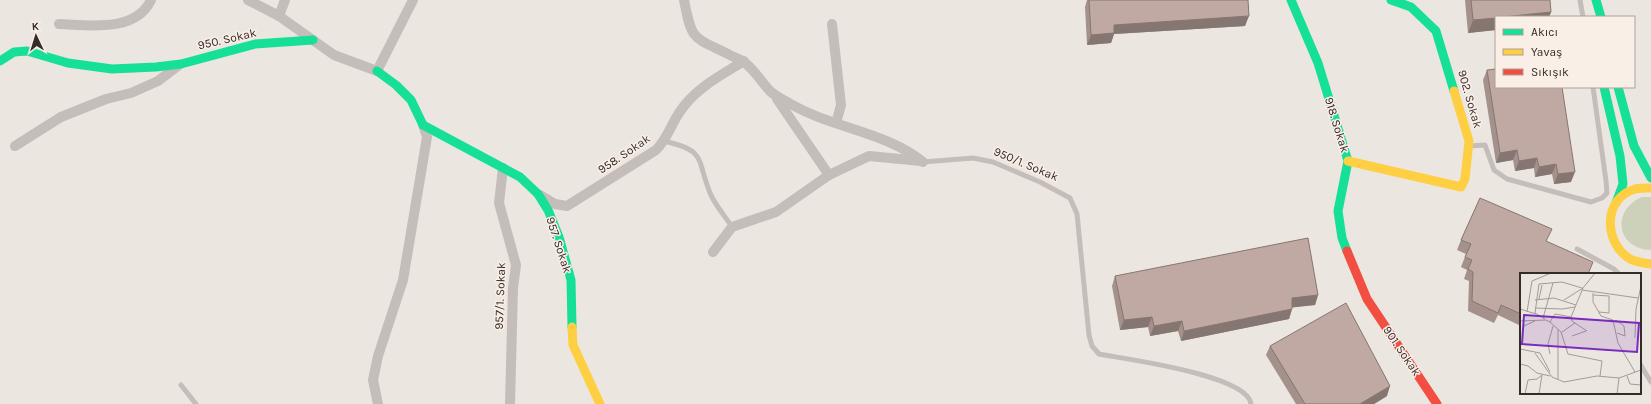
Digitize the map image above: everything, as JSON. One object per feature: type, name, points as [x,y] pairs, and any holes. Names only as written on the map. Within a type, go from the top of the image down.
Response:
[{"type":"street","points":[[59,24],[98,25],[128,22],[146,9],[151,0]]},
{"type":"street","points":[[248,0],[279,16],[334,55],[377,71],[396,85],[412,100],[427,137],[403,280],[396,308],[378,356],[373,380],[378,404]]},
{"type":"street","points":[[279,16],[285,0]]},
{"type":"street","points":[[377,71],[413,0]]},
{"type":"street","points":[[684,0],[689,25],[696,38],[744,61],[755,72],[783,106],[829,175]]},
{"type":"street","name":"902. Sokak","points":[[1348,161],[1461,186],[1465,179],[1469,141],[1436,31],[1412,7],[1391,0]]},
{"type":"street","points":[[1596,0],[1597,16]]},
{"type":"street","points":[[1596,0],[1601,16]]},
{"type":"street","name":"918. Sokak","points":[[1296,3],[1318,63],[1348,161],[1338,211],[1342,238],[1367,299]]},
{"type":"street","points":[[832,24],[841,105],[836,123]]},
{"type":"street","name":"950. Sokak","points":[[0,61],[14,52],[27,51],[68,63],[112,69],[156,67],[180,64],[255,44],[313,40]]},
{"type":"street","name":"958. Sokak","points":[[538,194],[555,204],[567,206],[656,150],[664,141],[679,113],[692,96],[714,79],[744,61]]},
{"type":"street","points":[[15,146],[61,118],[106,99],[131,94],[158,81],[180,64]]},
{"type":"street","points":[[1604,88],[1620,156],[1623,184],[1610,217],[1609,229],[1612,241],[1619,251],[1628,259],[1639,264],[1651,274]]},
{"type":"street","points":[[1618,88],[1625,120],[1634,149],[1642,166],[1651,178]]},
{"type":"street","points":[[772,92],[789,104],[818,117],[859,130],[909,151],[923,162]]},
{"type":"street","name":"957. Sokak","points":[[423,125],[520,177],[538,194],[548,210],[559,237],[571,280],[573,345],[600,404]]},
{"type":"street","points":[[713,252],[732,227],[742,222],[776,212],[829,175],[869,156],[882,156],[923,162]]},
{"type":"street","name":"957/1. Sokak","points":[[503,168],[499,203],[516,265],[513,288],[510,404]]},
{"type":"street","points":[[1615,206],[1623,197],[1633,190],[1651,188]]},
{"type":"street","points":[[1639,264],[1651,264]]},
{"type":"street","name":"901. Sokak","points":[[1367,299],[1437,404]]},
{"type":"lane","points":[[1580,0],[1583,16]]},
{"type":"lane","points":[[1468,146],[1485,145],[1494,170],[1507,179],[1591,202],[1602,198],[1607,193],[1593,88]]},
{"type":"lane","points":[[664,141],[692,150],[698,156],[710,195],[732,227]]},
{"type":"lane","name":"950/1. Sokak","points":[[923,162],[973,158],[993,162],[1040,182],[1070,198],[1077,214],[1089,335],[1092,346],[1099,354],[1201,374],[1237,387],[1244,392],[1251,404]]},
{"type":"lane","points":[[1577,249],[1614,269],[1618,273]]},
{"type":"lane","points":[[1641,366],[1651,382]]},
{"type":"lane","points":[[181,385],[196,404]]},
{"type":"green space","points":[[1642,197],[1651,197],[1651,250],[1639,248],[1630,243],[1622,228],[1622,219],[1625,211],[1632,203]]},
{"type":"building","points":[[1089,0],[1248,0],[1249,16],[1114,25],[1114,33],[1091,35]]},
{"type":"building","points":[[1471,0],[1550,0],[1551,12],[1513,16],[1495,16],[1495,18],[1473,20]]},
{"type":"building","points":[[1495,69],[1495,88],[1562,88],[1575,172],[1558,174],[1556,164],[1539,167],[1537,158],[1519,161],[1517,150],[1500,153],[1487,70]]},
{"type":"building","points":[[1480,198],[1552,229],[1546,241],[1593,262],[1588,273],[1520,273],[1520,314],[1501,305],[1498,313],[1472,301],[1473,272],[1468,269],[1472,260],[1465,257],[1471,244],[1461,240]]},
{"type":"building","points":[[1308,238],[1318,295],[1292,298],[1292,309],[1184,331],[1182,321],[1154,326],[1152,317],[1124,320],[1115,276]]},
{"type":"building","points":[[1346,303],[1390,386],[1360,404],[1305,404],[1270,346]]},
{"type":"traffic: fast","points":[[1291,0],[1318,63],[1348,161],[1338,211],[1342,238],[1347,251]]},
{"type":"traffic: fast","points":[[1391,0],[1411,7],[1436,31],[1454,91]]},
{"type":"traffic: fast","points":[[1596,0],[1601,16]]},
{"type":"traffic: fast","points":[[0,61],[14,52],[27,51],[68,63],[112,69],[156,67],[181,64],[255,44],[313,40]]},
{"type":"traffic: fast","points":[[377,71],[396,85],[411,100],[423,125],[520,177],[538,194],[548,210],[559,237],[571,280],[572,327]]},
{"type":"traffic: fast","points":[[1604,88],[1620,156],[1623,184],[1616,203]]},
{"type":"traffic: fast","points":[[1618,88],[1634,146],[1651,178]]},
{"type":"traffic: slow","points":[[1348,161],[1461,187],[1465,179],[1469,141],[1454,91]]},
{"type":"traffic: slow","points":[[1651,188],[1635,189],[1624,194],[1617,201],[1612,211],[1610,221],[1611,232],[1621,251],[1632,260],[1651,264]]},
{"type":"traffic: slow","points":[[572,327],[573,345],[600,404]]},
{"type":"traffic: jam","points":[[1347,251],[1367,299],[1437,404]]}]
